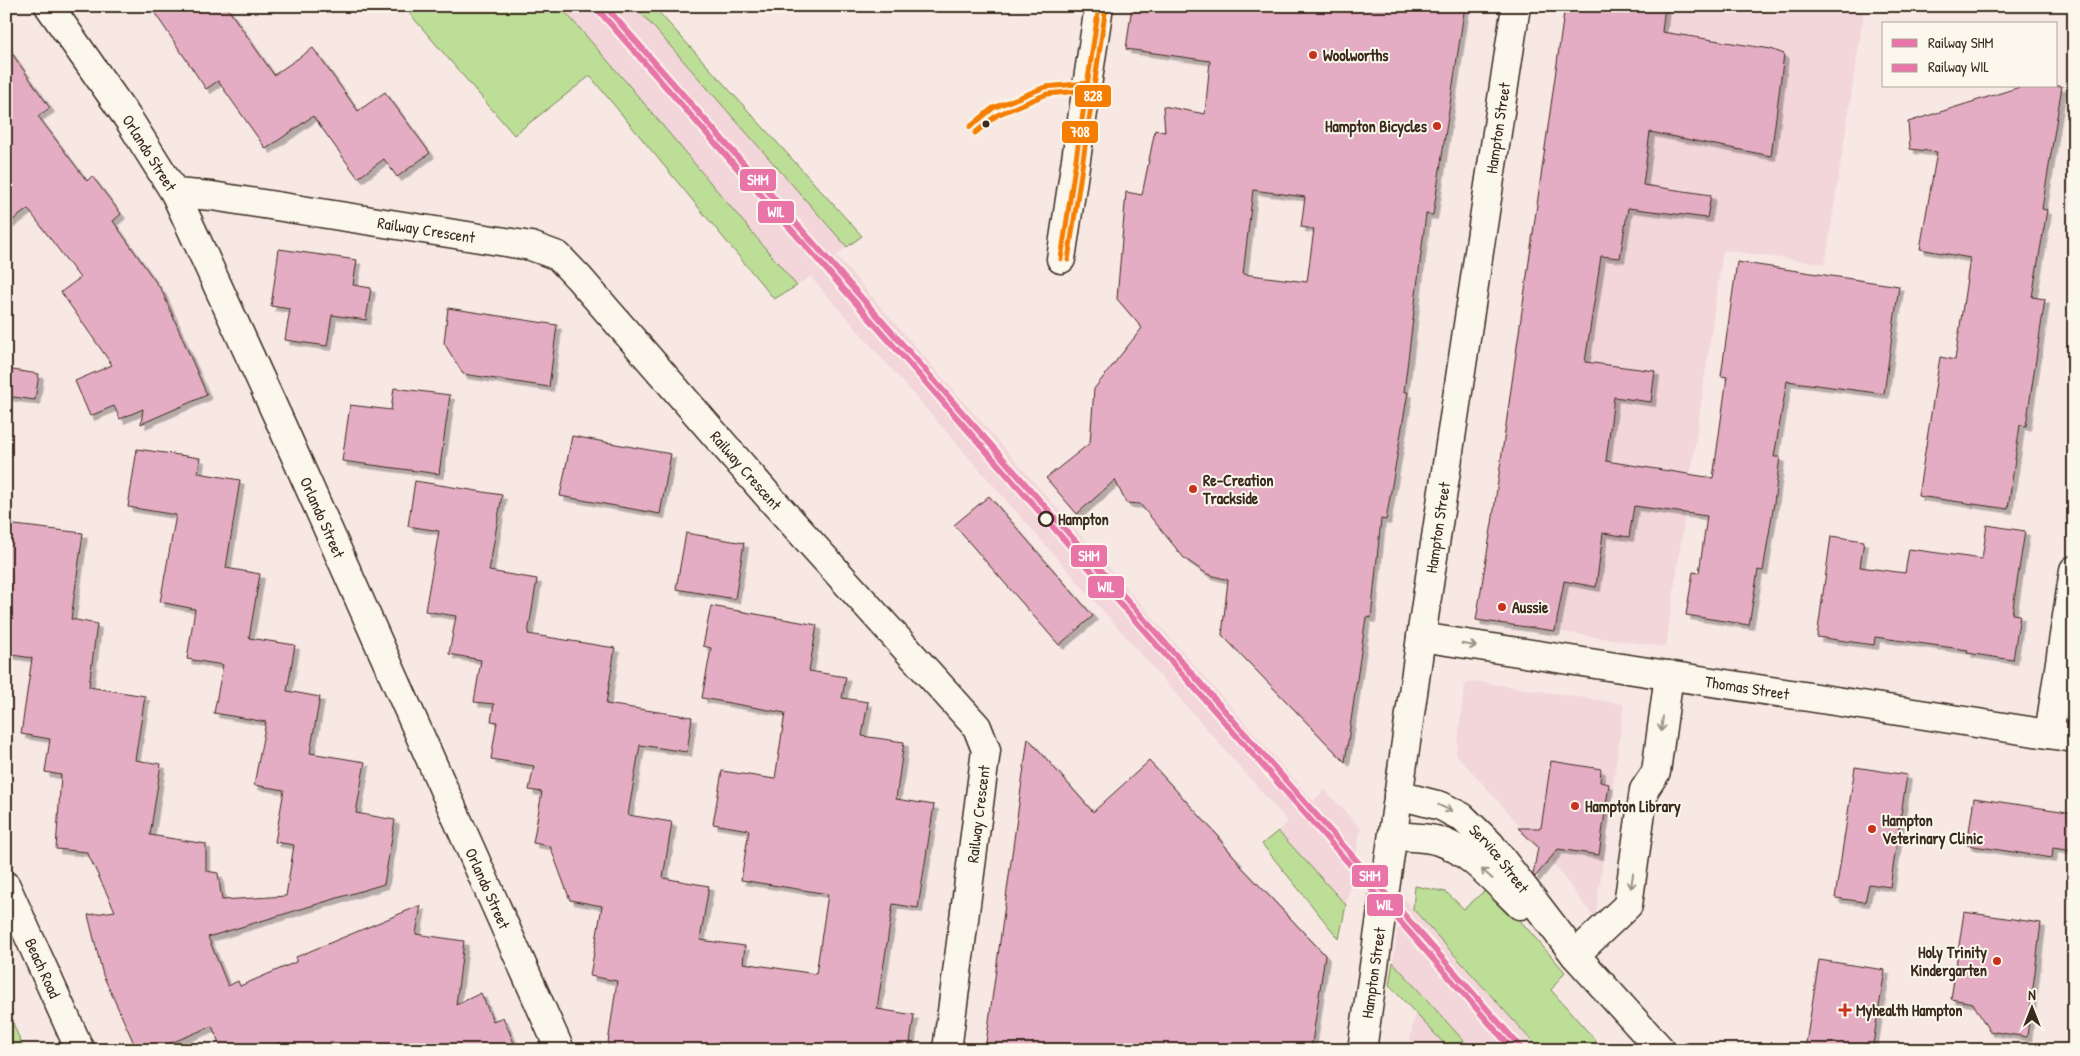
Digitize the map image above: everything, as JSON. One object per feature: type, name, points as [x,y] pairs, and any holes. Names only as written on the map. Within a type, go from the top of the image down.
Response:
[{"type":"street","name":"Orlando Street","points":[[48,6],[129,120],[175,193],[282,426],[560,1050]]},
{"type":"street","points":[[1061,259],[1099,6]]},
{"type":"street","name":"Hampton Street","points":[[1362,1050],[1421,637],[1516,6]]},
{"type":"street","name":"Railway Crescent","points":[[175,193],[212,196],[531,246],[558,256],[579,278],[770,499],[977,727],[986,750],[947,1050]]},
{"type":"street","points":[[2062,736],[2074,570]]},
{"type":"street","name":"Thomas Street","points":[[1421,637],[2062,736]]},
{"type":"street","points":[[1575,954],[1628,905],[1644,790],[1656,772],[1669,675]]},
{"type":"street","name":"Service Street","points":[[1398,795],[1440,806],[1462,816],[1490,844],[1575,954],[1661,1050]]},
{"type":"street","name":"Service Street","points":[[1393,836],[1437,840],[1452,846],[1473,861],[1575,954]]},
{"type":"street","name":"Beach Road","points":[[6,886],[80,1050]]},
{"type":"shaded area","points":[[560,6],[635,6],[847,247],[836,256],[1313,801],[1325,790],[1361,829],[1346,905],[1278,831],[1288,822],[810,276],[797,286]]},
{"type":"shaded area","points":[[1565,6],[1865,6],[1825,264],[1723,250],[1666,647],[1479,620],[1515,352]]},
{"type":"shaded area","points":[[1473,681],[1624,704],[1595,919],[1550,859],[1456,754],[1465,685]]},
{"type":"shaded area","points":[[1402,896],[1540,1050],[1472,1050],[1393,962]]},
{"type":"shaded area","points":[[1415,1010],[1450,1050],[1409,1050]]},
{"type":"green space","points":[[403,6],[560,6],[797,286],[774,299],[590,76],[514,135]]},
{"type":"green space","points":[[635,6],[653,6],[862,236],[847,247]]},
{"type":"green space","points":[[1278,831],[1346,905],[1339,939],[1262,844]]},
{"type":"green space","points":[[1415,886],[1446,892],[1464,909],[1490,886],[1565,972],[1551,990],[1604,1050],[1540,1050],[1413,909]]},
{"type":"green space","points":[[1393,962],[1472,1050],[1450,1050],[1389,985]]},
{"type":"green space","points":[[6,1006],[24,1050],[6,1050]]},
{"type":"building","points":[[150,6],[226,6],[274,75],[313,48],[358,111],[385,92],[430,153],[397,177],[384,159],[358,178],[313,116],[266,149],[218,81],[206,89]]},
{"type":"building","points":[[1132,6],[1465,6],[1433,215],[1426,214],[1404,392],[1408,392],[1386,520],[1381,519],[1371,618],[1366,617],[1345,762],[1222,635],[1228,580],[1207,574],[1184,558],[1140,504],[1126,503],[1115,480],[1077,514],[1046,478],[1090,443],[1094,389],[1142,328],[1117,299],[1126,192],[1142,195],[1155,130],[1165,132],[1163,106],[1205,114],[1210,61],[1126,49]],"holes":[[[1253,190],[1305,197],[1301,227],[1314,229],[1307,282],[1243,274]]]},
{"type":"building","points":[[1565,6],[1665,6],[1662,32],[1771,49],[1784,54],[1771,156],[1650,132],[1643,185],[1711,195],[1707,218],[1628,208],[1620,258],[1601,256],[1585,362],[1655,371],[1651,402],[1614,397],[1606,461],[1713,478],[1727,377],[1721,376],[1737,262],[1899,286],[1884,394],[1787,381],[1774,457],[1780,457],[1774,503],[1763,571],[1758,570],[1749,625],[1686,615],[1693,572],[1699,573],[1707,516],[1634,506],[1629,537],[1603,533],[1596,587],[1564,581],[1555,631],[1476,620],[1493,517]]},
{"type":"building","points":[[6,45],[50,108],[38,116],[87,181],[92,176],[121,214],[113,221],[162,291],[207,395],[141,424],[143,409],[120,419],[114,406],[90,416],[75,381],[112,365],[61,292],[80,278],[28,209],[6,225]]},
{"type":"building","points":[[2058,86],[2062,86],[2042,209],[2047,210],[2032,297],[2045,299],[2026,426],[2020,425],[2008,509],[1918,496],[1940,357],[1955,360],[1970,258],[1920,249],[1937,152],[1910,149],[1908,122],[2017,88],[2058,88]]},
{"type":"building","points":[[279,249],[357,260],[353,285],[371,288],[366,320],[332,315],[327,346],[285,340],[290,309],[271,306]]},
{"type":"building","points":[[448,308],[557,325],[549,387],[463,374],[444,343]]},
{"type":"building","points":[[6,369],[39,374],[35,400],[6,396]]},
{"type":"building","points":[[394,388],[450,395],[439,474],[342,461],[350,405],[391,410]]},
{"type":"building","points":[[572,436],[671,454],[660,514],[560,496]]},
{"type":"building","points":[[137,449],[200,458],[198,473],[240,480],[226,568],[260,574],[249,638],[295,645],[287,691],[320,697],[310,753],[365,762],[356,813],[395,820],[384,884],[208,937],[228,986],[238,981],[240,986],[296,962],[296,957],[421,905],[416,934],[464,941],[456,1005],[481,993],[493,1021],[503,1017],[517,1050],[284,1050],[280,1042],[261,1050],[222,1050],[212,1026],[154,1050],[137,1050],[103,975],[88,915],[115,911],[87,852],[56,849],[61,775],[45,772],[50,739],[21,734],[32,658],[6,654],[6,524],[83,533],[71,619],[97,624],[89,687],[145,696],[135,760],[161,764],[150,835],[206,844],[206,871],[218,873],[222,900],[286,896],[294,845],[275,842],[284,790],[254,785],[266,722],[214,713],[223,665],[187,659],[195,609],[160,602],[176,515],[128,507]]},
{"type":"building","points":[[415,481],[502,495],[489,571],[537,579],[528,634],[615,648],[606,704],[692,717],[687,752],[640,745],[628,815],[672,822],[663,878],[709,886],[700,940],[745,946],[743,963],[816,974],[828,894],[741,880],[749,830],[713,824],[722,771],[775,779],[785,713],[702,698],[711,648],[703,646],[711,606],[817,625],[809,671],[846,677],[842,698],[868,702],[862,736],[904,742],[896,799],[934,805],[918,908],[893,904],[877,1009],[914,1015],[909,1050],[607,1050],[617,981],[590,976],[602,906],[570,900],[550,846],[533,843],[542,792],[529,790],[534,766],[491,759],[497,722],[491,721],[494,704],[474,702],[481,660],[449,654],[456,616],[425,611],[439,531],[408,526]]},
{"type":"building","points":[[989,496],[1093,616],[1059,645],[954,525]]},
{"type":"building","points":[[1987,525],[2025,531],[2012,614],[2020,615],[2013,660],[1967,653],[1968,650],[1875,637],[1874,645],[1817,637],[1831,536],[1864,541],[1860,567],[1905,573],[1909,549],[1982,559]]},
{"type":"building","points":[[686,533],[744,543],[735,599],[676,589]]},
{"type":"building","points":[[1028,738],[1093,812],[1149,761],[1219,837],[1237,862],[1325,955],[1311,1050],[985,1050]]},
{"type":"building","name":"Hampton Library","points":[[1551,761],[1601,769],[1600,782],[1609,784],[1599,855],[1558,849],[1535,877],[1533,875],[1538,847],[1518,828],[1541,828]]},
{"type":"building","name":"Hampton Veterinary Clinic","points":[[1855,767],[1907,775],[1890,887],[1869,884],[1865,902],[1835,898]]},
{"type":"building","points":[[1974,798],[2074,813],[2074,851],[2053,848],[2052,858],[1967,845]]},
{"type":"building","name":"Holy Trinity Kindergarten","points":[[1964,912],[2041,923],[2027,1037],[1989,1031],[1973,1003],[1951,999]]},
{"type":"building","name":"Myhealth Hampton","points":[[1819,960],[1885,970],[1872,1050],[1805,1050]]},
{"type":"rail line","name":"SHM","points":[[605,6],[1523,1050]]},
{"type":"rail line","name":"WIL","points":[[599,11],[1513,1050]]},
{"type":"transit line","name":"708","points":[[1061,259],[1099,6]]},
{"type":"transit line","name":"828","points":[[1068,260],[1106,7]]},
{"type":"transit line","name":"708","points":[[970,127],[993,108],[1045,87],[1088,83]]},
{"type":"transit line","name":"828","points":[[975,133],[997,115],[1047,94],[1089,90]]},
{"type":"place","name":"Woolworths","points":[[1313,55]]},
{"type":"place","name":"Hampton Bicycles","points":[[1437,126]]},
{"type":"place","name":"Re-Creation Trackside","points":[[1193,489]]},
{"type":"place","name":"Hampton","points":[[1046,519]]},
{"type":"place","name":"Aussie","points":[[1502,607]]},
{"type":"place","name":"Hampton Library","points":[[1575,806]]},
{"type":"place","name":"Hampton Veterinary Clinic","points":[[1872,829]]},
{"type":"place","name":"Holy Trinity Kindergarten","points":[[1997,961]]},
{"type":"place","name":"Myhealth Hampton","points":[[1845,1010]]}]
